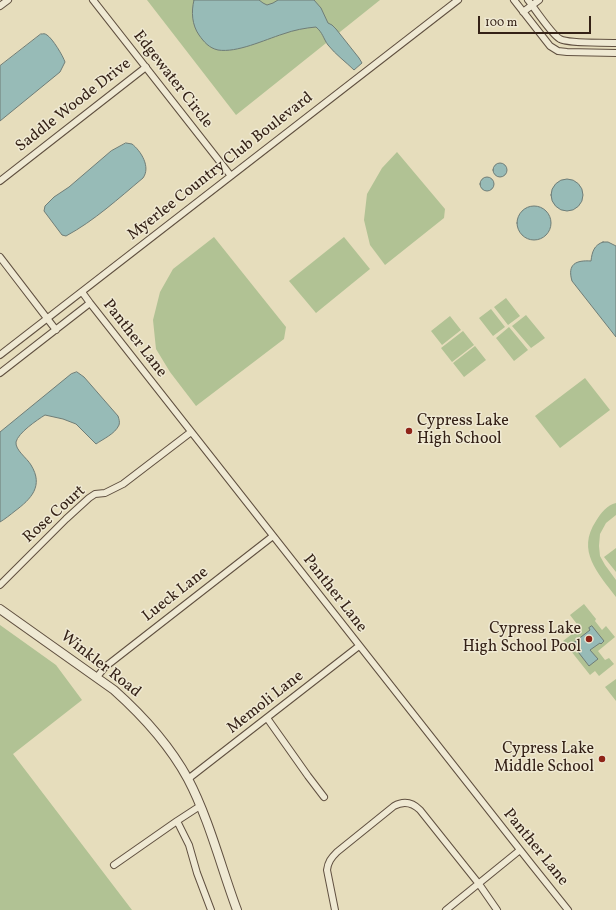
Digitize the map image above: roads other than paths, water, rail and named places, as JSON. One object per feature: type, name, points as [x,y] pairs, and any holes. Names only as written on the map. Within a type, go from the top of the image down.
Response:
[{"type":"street","points":[[0,6],[8,0]]},
{"type":"street","name":"Edgewater Circle","points":[[93,0],[231,176]]},
{"type":"street","name":"Myerlee Country Club Boulevard","points":[[0,355],[458,0]]},
{"type":"street","points":[[514,0],[550,46],[558,51],[616,53]]},
{"type":"street","points":[[523,12],[530,3],[539,0]]},
{"type":"street","points":[[530,3],[558,39],[567,42],[616,43]]},
{"type":"street","name":"Saddle Woode Drive","points":[[0,181],[146,67]]},
{"type":"street","points":[[0,257],[56,330]]},
{"type":"street","name":"Panther Lane","points":[[82,292],[568,910]]},
{"type":"street","points":[[0,373],[90,303]]},
{"type":"street","name":"Rose Court","points":[[0,585],[89,498],[96,494],[105,493],[123,484],[191,432]]},
{"type":"street","name":"Lueck Lane","points":[[97,677],[105,667],[273,536]]},
{"type":"street","name":"Winkler Road","points":[[0,609],[114,690],[147,722],[188,779],[200,806],[237,910]]},
{"type":"street","name":"Memoli Lane","points":[[188,779],[359,646]]},
{"type":"street","points":[[267,718],[324,797]]},
{"type":"street","points":[[335,910],[328,870],[330,859],[394,806],[403,802],[413,804],[420,810],[498,910]]},
{"type":"street","points":[[114,865],[200,806]]},
{"type":"street","points":[[177,821],[188,845],[211,910]]},
{"type":"street","points":[[446,910],[520,850]]},
{"type":"water","points":[[194,0],[259,0],[267,5],[278,0],[314,0],[321,8],[328,23],[336,29],[362,63],[354,70],[331,49],[316,27],[291,31],[234,50],[215,49],[205,42],[195,27],[192,14]]},
{"type":"water","points":[[41,34],[46,34],[52,40],[65,62],[60,72],[0,121],[0,66]]},
{"type":"water","points":[[126,143],[132,144],[142,155],[146,169],[143,178],[106,209],[66,236],[62,235],[44,211],[45,206],[111,151]]},
{"type":"water","points":[[500,163],[505,165],[507,170],[505,175],[500,177],[495,175],[493,170],[495,165]]},
{"type":"water","points":[[487,177],[492,179],[494,184],[492,189],[487,191],[482,189],[480,184],[482,179]]},
{"type":"water","points":[[564,179],[570,179],[580,186],[583,195],[582,201],[576,208],[570,211],[564,211],[554,204],[551,198],[551,192],[558,182]]},
{"type":"water","points":[[534,206],[546,211],[551,223],[546,235],[534,240],[522,235],[517,223],[522,211]]},
{"type":"water","points":[[603,242],[608,242],[616,246],[616,337],[572,281],[571,275],[574,264],[581,261],[591,261],[594,249],[597,245]]},
{"type":"water","points":[[77,372],[84,377],[118,416],[119,425],[112,434],[96,444],[76,424],[63,419],[45,415],[28,427],[17,438],[16,445],[19,451],[29,462],[35,473],[36,486],[31,497],[26,502],[0,522],[0,432],[71,374]]},
{"type":"water","points":[[592,626],[604,641],[590,650],[598,659],[589,666],[572,644],[590,630],[589,628]]},
{"type":"place","name":"Cypress Lake High School","points":[[409,431]]},
{"type":"place","name":"Cypress Lake High School Pool","points":[[589,639]]},
{"type":"place","name":"Cypress Lake Middle School","points":[[602,759]]}]
